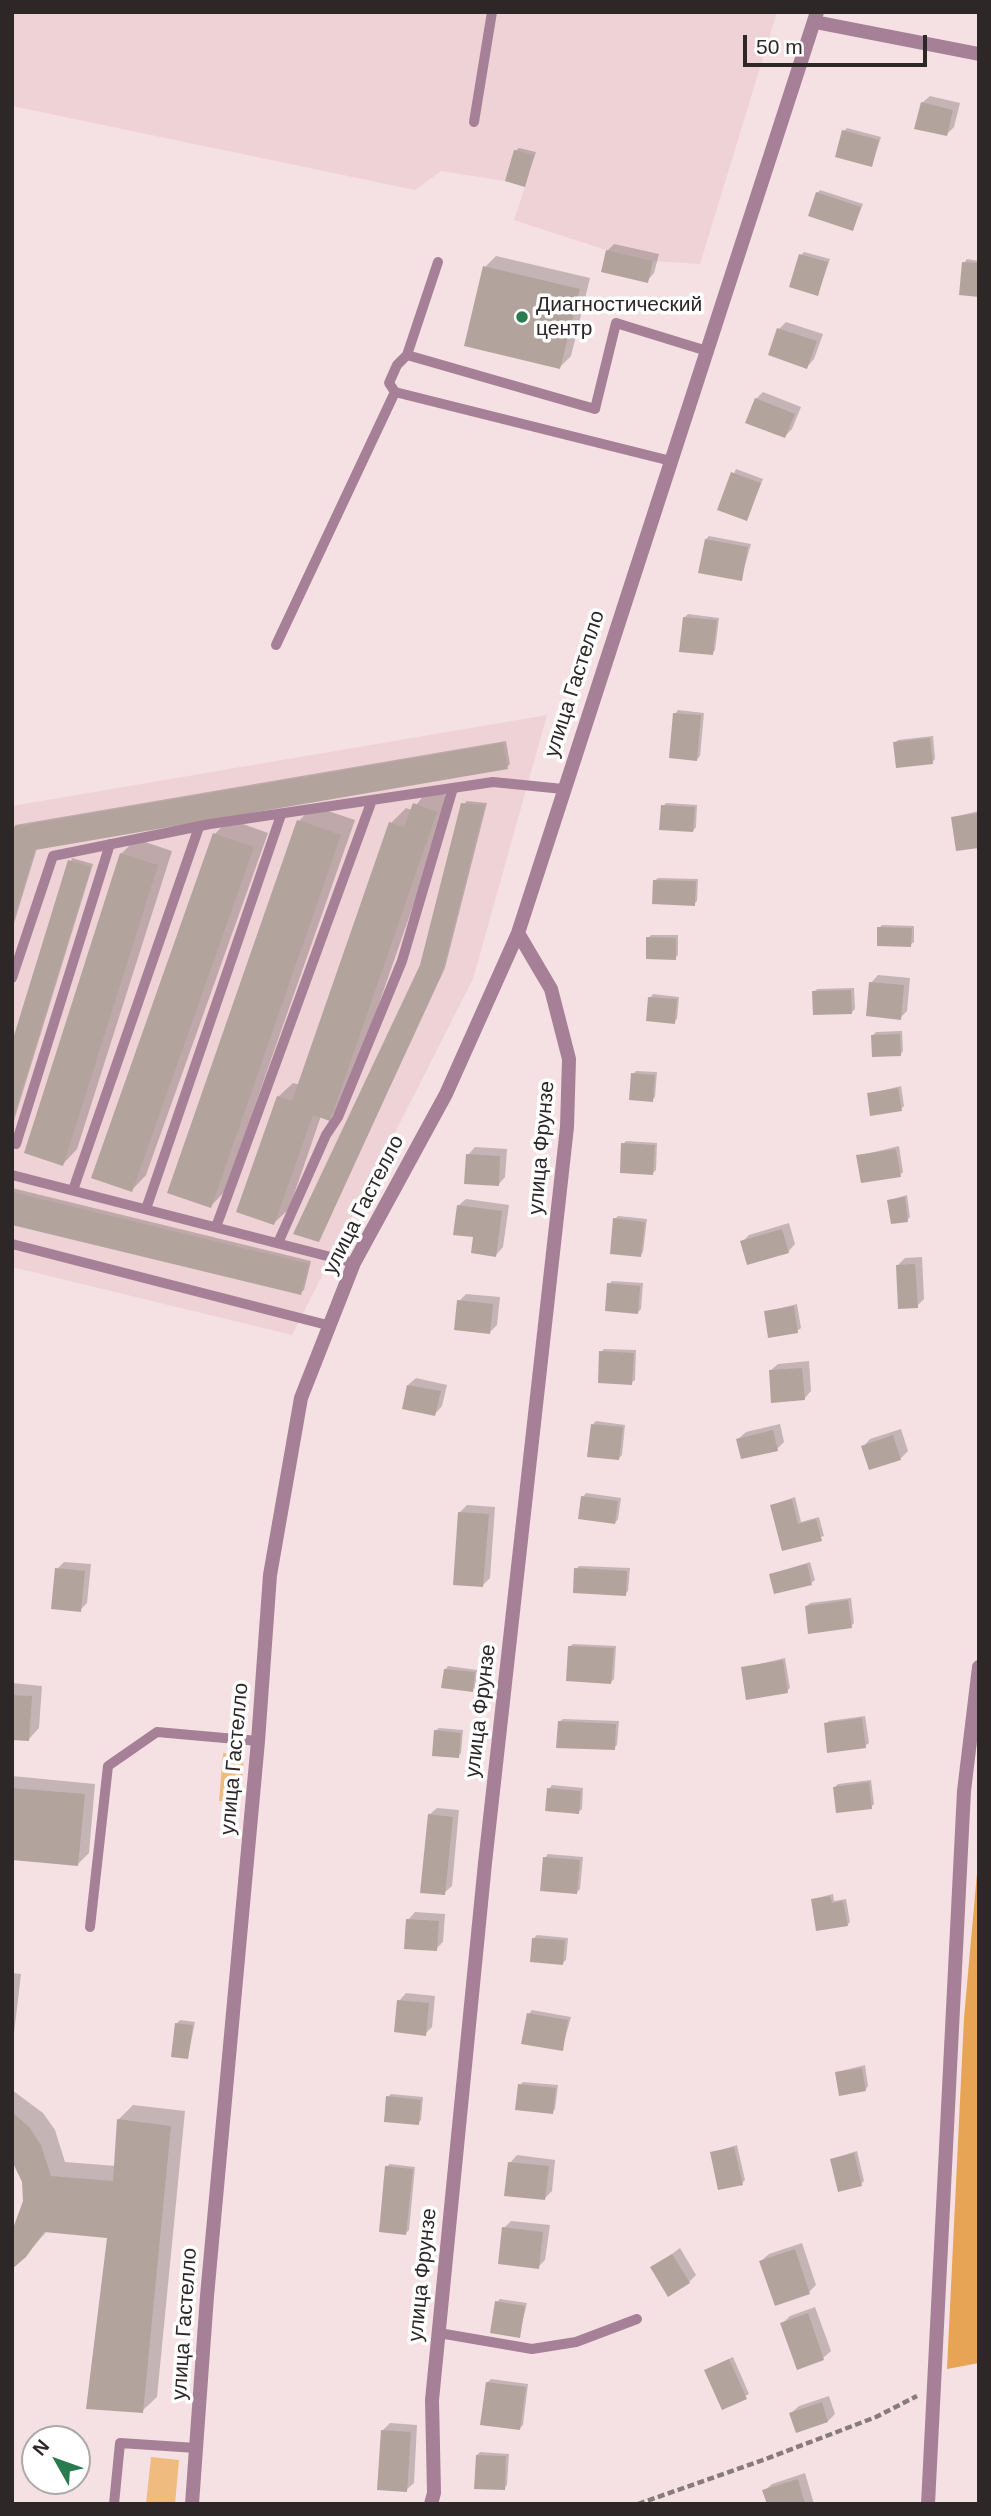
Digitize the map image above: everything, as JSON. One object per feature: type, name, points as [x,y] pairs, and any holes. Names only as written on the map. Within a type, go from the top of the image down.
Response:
[{"type":"street","name":"улица Гастелло","points":[[192,2504],[207,2296],[258,1741],[270,1574],[301,1398],[354,1263],[446,1094],[518,933],[816,17],[979,54]]},
{"type":"street","name":"улица Фрунзе","points":[[430,2504],[434,2493],[432,2400],[485,1863],[567,1127],[569,1059],[551,989],[518,933]]},
{"type":"street","points":[[928,2504],[963,1805],[979,1667]]},
{"type":"lane","points":[[474,122],[492,12]]},
{"type":"lane","points":[[438,262],[407,355],[397,365],[389,383],[395,392],[671,461]]},
{"type":"lane","points":[[407,355],[595,409],[616,323],[707,351]]},
{"type":"lane","points":[[276,645],[395,392]]},
{"type":"lane","points":[[12,978],[53,856],[199,827],[493,782],[563,789]]},
{"type":"lane","points":[[278,1244],[326,1135],[338,1117],[402,961],[453,788]]},
{"type":"lane","points":[[216,1227],[372,800]]},
{"type":"lane","points":[[146,1209],[281,815]]},
{"type":"lane","points":[[73,1190],[199,827]]},
{"type":"lane","points":[[16,1144],[110,844]]},
{"type":"lane","points":[[12,1175],[354,1263]]},
{"type":"lane","points":[[12,1244],[331,1326]]},
{"type":"lane","points":[[90,1927],[108,1766],[157,1732],[258,1741]]},
{"type":"lane","points":[[439,2333],[532,2348],[576,2342],[637,2319]]},
{"type":"lane","points":[[114,2504],[120,2443],[196,2448]]},
{"type":"path","points":[[638,2504],[876,2417],[933,2388]]},
{"type":"shaded area","points":[[12,12],[777,12],[700,264],[653,261],[606,250],[514,220],[525,187],[505,181],[441,171],[415,190],[12,106]]},
{"type":"shaded area","points":[[547,715],[473,979],[292,1335],[12,1267],[12,806]]},
{"type":"shaded area","points":[[223,1753],[244,1755],[240,1803],[219,1801]]},
{"type":"shaded area","points":[[979,1851],[979,2363],[947,2369],[964,2018]]},
{"type":"shaded area","points":[[151,2457],[179,2460],[175,2504],[146,2504]]},
{"type":"building","points":[[921,102],[953,110],[947,136],[914,129]]},
{"type":"building","points":[[842,130],[879,140],[872,167],[835,157]]},
{"type":"building","points":[[514,150],[534,155],[525,187],[505,181]]},
{"type":"building","points":[[816,192],[861,207],[853,231],[808,216]]},
{"type":"building","points":[[606,250],[653,261],[648,283],[601,272]]},
{"type":"building","points":[[799,254],[828,262],[818,296],[789,287]]},
{"type":"building","points":[[962,262],[979,263],[979,297],[959,295]]},
{"type":"building","name":"Диагностический центр","points":[[483,266],[580,289],[560,369],[464,346]]},
{"type":"building","points":[[777,328],[817,341],[807,369],[768,355]]},
{"type":"building","points":[[755,398],[795,414],[785,438],[745,423]]},
{"type":"building","points":[[731,472],[761,483],[747,521],[717,510]]},
{"type":"building","points":[[705,539],[748,547],[742,581],[698,573]]},
{"type":"building","points":[[683,617],[717,620],[713,655],[679,652]]},
{"type":"building","points":[[673,713],[701,715],[697,761],[669,758]]},
{"type":"building","points":[[930,738],[933,764],[896,768],[893,742]]},
{"type":"building","points":[[503,743],[508,769],[35,850],[12,924],[12,827]]},
{"type":"building","points":[[413,803],[437,812],[330,1121],[313,1115],[274,1225],[236,1212],[277,1096],[292,1101],[389,822],[404,827]]},
{"type":"building","points":[[461,803],[485,805],[442,973],[319,1242],[293,1234],[420,965]]},
{"type":"building","points":[[661,805],[695,807],[693,832],[659,830]]},
{"type":"building","points":[[979,813],[979,848],[956,851],[951,817]]},
{"type":"building","points":[[297,820],[341,835],[211,1208],[167,1193]]},
{"type":"building","points":[[213,833],[254,847],[132,1192],[91,1178]]},
{"type":"building","points":[[120,853],[158,865],[63,1166],[24,1153]]},
{"type":"building","points":[[68,860],[91,867],[12,1122],[12,1042]]},
{"type":"building","points":[[653,880],[696,881],[695,906],[652,904]]},
{"type":"building","points":[[877,927],[912,928],[911,947],[877,946]]},
{"type":"building","points":[[646,937],[676,938],[676,960],[646,959]]},
{"type":"building","points":[[869,982],[904,985],[901,1020],[866,1016]]},
{"type":"building","points":[[851,990],[852,1014],[813,1015],[812,991]]},
{"type":"building","points":[[648,997],[677,999],[675,1024],[646,1021]]},
{"type":"building","points":[[900,1034],[901,1056],[872,1057],[871,1035]]},
{"type":"building","points":[[631,1073],[655,1075],[653,1102],[629,1100]]},
{"type":"building","points":[[898,1088],[902,1111],[870,1116],[867,1093]]},
{"type":"building","points":[[621,1143],[655,1145],[653,1175],[620,1173]]},
{"type":"building","points":[[896,1149],[901,1177],[861,1183],[856,1155]]},
{"type":"building","points":[[466,1154],[500,1156],[499,1186],[464,1184]]},
{"type":"building","points":[[12,1192],[309,1264],[301,1295],[12,1225]]},
{"type":"building","points":[[905,1197],[908,1222],[891,1224],[887,1200]]},
{"type":"building","points":[[457,1205],[502,1211],[496,1257],[471,1253],[473,1237],[453,1235]]},
{"type":"building","points":[[613,1218],[645,1222],[641,1257],[610,1254]]},
{"type":"building","points":[[782,1229],[789,1253],[747,1265],[740,1241]]},
{"type":"building","points":[[915,1264],[918,1308],[898,1309],[896,1265]]},
{"type":"building","points":[[607,1283],[640,1286],[638,1314],[605,1311]]},
{"type":"building","points":[[457,1300],[493,1304],[490,1334],[454,1330]]},
{"type":"building","points":[[794,1306],[798,1333],[768,1338],[764,1311]]},
{"type":"building","points":[[599,1351],[634,1353],[632,1385],[598,1383]]},
{"type":"building","points":[[802,1368],[805,1400],[771,1403],[769,1370]]},
{"type":"building","points":[[407,1385],[441,1391],[435,1416],[402,1409]]},
{"type":"building","points":[[591,1424],[623,1427],[619,1460],[587,1457]]},
{"type":"building","points":[[773,1430],[778,1451],[741,1459],[736,1439]]},
{"type":"building","points":[[893,1435],[901,1460],[869,1470],[861,1446]]},
{"type":"building","points":[[581,1496],[618,1501],[615,1524],[578,1519]]},
{"type":"building","points":[[792,1499],[798,1524],[816,1519],[822,1541],[782,1551],[770,1505]]},
{"type":"building","points":[[458,1512],[489,1514],[483,1587],[453,1585]]},
{"type":"building","points":[[807,1564],[812,1585],[774,1594],[769,1574]]},
{"type":"building","points":[[55,1568],[85,1571],[81,1612],[51,1609]]},
{"type":"building","points":[[574,1568],[627,1571],[626,1596],[573,1593]]},
{"type":"building","points":[[848,1600],[852,1628],[808,1634],[805,1606]]},
{"type":"building","points":[[568,1646],[614,1648],[611,1684],[566,1681]]},
{"type":"building","points":[[783,1660],[788,1693],[746,1700],[741,1667]]},
{"type":"building","points":[[444,1669],[475,1672],[473,1692],[441,1688]]},
{"type":"building","points":[[12,1695],[32,1696],[29,1741],[12,1740]]},
{"type":"building","points":[[862,1718],[866,1748],[827,1753],[824,1723]]},
{"type":"building","points":[[558,1721],[616,1724],[615,1750],[556,1748]]},
{"type":"building","points":[[434,1730],[461,1733],[459,1758],[432,1756]]},
{"type":"building","points":[[869,1782],[872,1809],[836,1813],[833,1787]]},
{"type":"building","points":[[12,1788],[85,1794],[78,1866],[12,1860]]},
{"type":"building","points":[[547,1788],[581,1791],[579,1814],[545,1811]]},
{"type":"building","points":[[428,1814],[453,1817],[445,1895],[420,1893]]},
{"type":"building","points":[[543,1857],[580,1860],[577,1894],[540,1891]]},
{"type":"building","points":[[830,1896],[832,1903],[843,1901],[848,1926],[816,1931],[811,1899]]},
{"type":"building","points":[[406,1919],[439,1921],[437,1951],[404,1949]]},
{"type":"building","points":[[532,1938],[565,1940],[563,1965],[530,1962]]},
{"type":"building","points":[[397,2000],[429,2003],[426,2036],[394,2032]]},
{"type":"building","points":[[527,2013],[568,2020],[563,2051],[521,2044]]},
{"type":"building","points":[[175,2023],[193,2025],[188,2059],[171,2057]]},
{"type":"building","points":[[862,2068],[866,2091],[839,2096],[835,2072]]},
{"type":"building","points":[[518,2084],[556,2088],[553,2114],[515,2110]]},
{"type":"building","points":[[386,2096],[421,2100],[419,2125],[384,2122]]},
{"type":"building","points":[[12,2112],[29,2127],[41,2145],[51,2176],[113,2181],[117,2119],[171,2126],[143,2413],[86,2409],[107,2238],[44,2232],[26,2257],[12,2269],[12,2231],[23,2201],[22,2182],[12,2161]]},
{"type":"building","points":[[734,2147],[743,2185],[718,2190],[710,2152]]},
{"type":"building","points":[[854,2153],[862,2186],[838,2192],[830,2159]]},
{"type":"building","points":[[508,2162],[549,2166],[545,2200],[504,2196]]},
{"type":"building","points":[[385,2166],[413,2169],[406,2235],[379,2232]]},
{"type":"building","points":[[502,2227],[543,2232],[539,2269],[498,2264]]},
{"type":"building","points":[[795,2249],[810,2294],[775,2306],[759,2261]]},
{"type":"building","points":[[672,2254],[690,2283],[668,2297],[650,2267]]},
{"type":"building","points":[[495,2301],[525,2306],[520,2338],[490,2333]]},
{"type":"building","points":[[808,2313],[824,2360],[797,2370],[780,2323]]},
{"type":"building","points":[[729,2359],[747,2399],[722,2410],[704,2370]]},
{"type":"building","points":[[486,2382],[526,2387],[520,2430],[480,2425]]},
{"type":"building","points":[[822,2402],[828,2422],[796,2433],[789,2413]]},
{"type":"building","points":[[381,2430],[411,2432],[407,2492],[377,2490]]},
{"type":"building","points":[[476,2455],[506,2456],[505,2490],[474,2489]]},
{"type":"building","points":[[798,2479],[805,2504],[767,2504],[762,2490]]},
{"type":"place","name":"Диагностический центр","points":[[522,317]]}]
